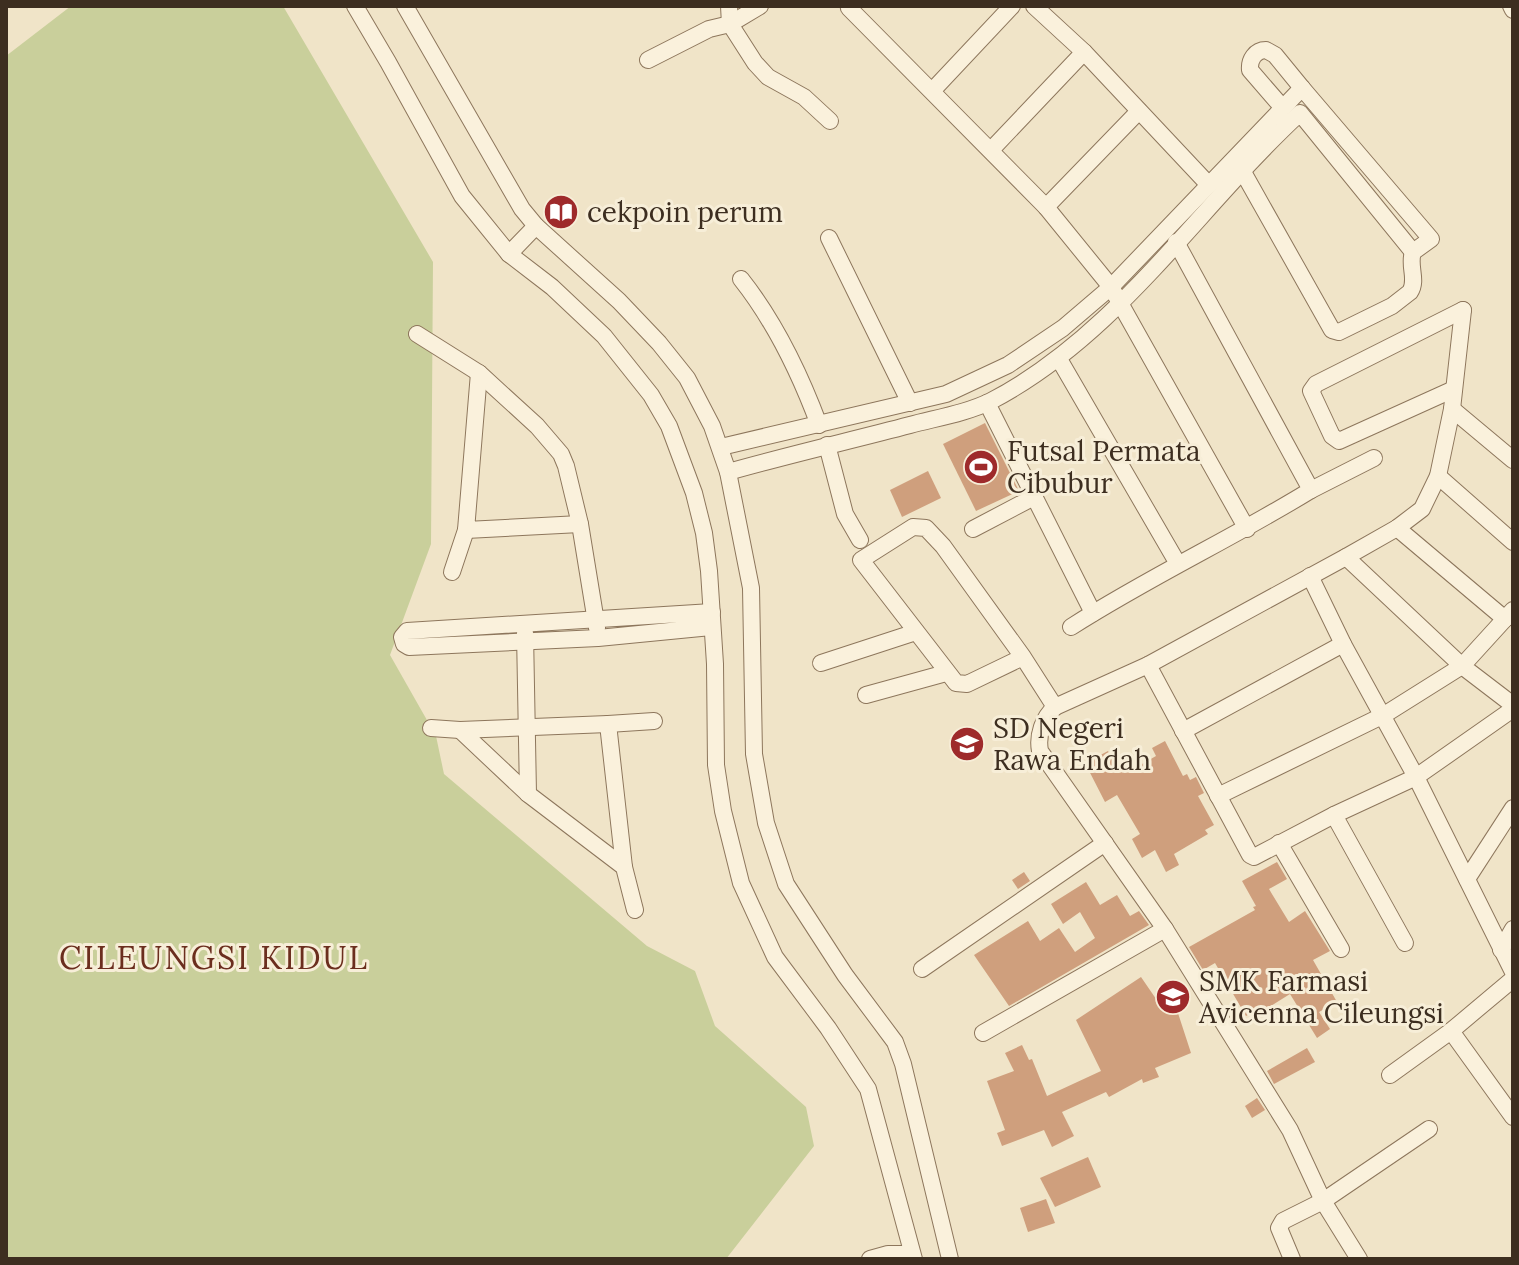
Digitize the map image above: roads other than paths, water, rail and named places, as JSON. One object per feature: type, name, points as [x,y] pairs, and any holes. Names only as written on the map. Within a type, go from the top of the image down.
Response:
[{"type":"street","points":[[355,6],[462,196],[512,251],[604,336],[651,395],[669,426],[701,519],[709,571],[715,664],[716,765],[723,811],[741,883],[775,957],[868,1089],[913,1256],[888,1254],[870,1259]]},
{"type":"street","points":[[405,6],[532,230],[619,301],[659,343],[687,378],[721,447],[751,588],[754,754],[766,823],[786,884],[845,975],[895,1042],[950,1259]]},
{"type":"street","points":[[729,6],[730,24],[755,63],[768,77],[804,97],[830,121]]},
{"type":"street","points":[[648,60],[709,29],[730,24],[760,6]]},
{"type":"street","points":[[850,6],[1046,207],[1116,295],[1247,529]]},
{"type":"street","points":[[933,90],[1012,6]]},
{"type":"street","points":[[1034,6],[1084,52],[1209,185]]},
{"type":"street","points":[[1243,172],[1328,326],[1335,332],[1363,321],[1410,292],[1414,286],[1410,264],[1413,252],[1431,239],[1275,55],[1266,50],[1257,52],[1251,60],[1250,70],[1290,107],[1413,252]]},
{"type":"street","points":[[991,150],[1084,52]]},
{"type":"street","points":[[728,472],[987,403],[1059,359],[1209,185],[1290,107],[1308,95]]},
{"type":"street","points":[[721,447],[946,394],[1008,365],[1116,295],[1176,242],[1243,172],[1290,107]]},
{"type":"street","points":[[1046,207],[1139,111]]},
{"type":"street","points":[[512,251],[532,230]]},
{"type":"street","points":[[829,238],[910,403]]},
{"type":"street","points":[[1176,242],[1311,490]]},
{"type":"street","points":[[741,279],[762,307],[782,344],[819,425]]},
{"type":"street","points":[[1359,1259],[1323,1201],[1290,1130],[1165,929],[1040,751],[1039,733],[1055,707],[1148,665],[1397,528],[1422,509],[1438,476],[1452,409],[1463,310],[1316,384],[1311,391],[1332,436],[1339,441],[1454,389]]},
{"type":"street","points":[[417,334],[479,373],[537,426],[561,454],[580,524],[597,629]]},
{"type":"street","points":[[1059,359],[1178,564]]},
{"type":"street","points":[[452,572],[466,530],[479,373]]},
{"type":"street","points":[[987,403],[1093,613]]},
{"type":"street","points":[[1452,409],[1513,460]]},
{"type":"street","points":[[827,445],[845,514],[860,540]]},
{"type":"street","points":[[1071,627],[1178,564],[1374,458]]},
{"type":"street","points":[[1438,476],[1513,542]]},
{"type":"street","points":[[973,529],[1034,497]]},
{"type":"street","points":[[466,530],[580,524]]},
{"type":"street","points":[[1023,657],[967,684],[956,683],[861,560],[913,527],[920,526],[931,533],[1023,657],[1055,707]]},
{"type":"street","points":[[1218,796],[1384,715],[1462,666],[1509,614],[1397,528]]},
{"type":"street","points":[[1148,665],[1252,856],[1259,856],[1334,815],[1416,777],[1513,707],[1462,666],[1346,557]]},
{"type":"street","points":[[1310,576],[1343,644],[1416,777],[1513,972]]},
{"type":"street","points":[[597,629],[524,624],[407,631],[402,637],[409,647],[525,642],[597,629],[712,620]]},
{"type":"street","points":[[524,624],[528,794]]},
{"type":"street","points":[[821,663],[916,632]]},
{"type":"street","points":[[1183,731],[1343,644]]},
{"type":"street","points":[[866,695],[946,673]]},
{"type":"street","points":[[431,728],[460,730],[654,721]]},
{"type":"street","points":[[608,724],[624,867],[635,910]]},
{"type":"street","points":[[460,730],[528,794],[624,867]]},
{"type":"street","points":[[1467,879],[1513,808]]},
{"type":"street","points":[[1334,815],[1405,943]]},
{"type":"street","points":[[922,969],[1105,843]]},
{"type":"street","points":[[1279,843],[1341,949]]},
{"type":"street","points":[[983,1033],[1165,929]]},
{"type":"street","points":[[1501,950],[1513,929]]},
{"type":"street","points":[[1390,1075],[1451,1031],[1513,979]]},
{"type":"street","points":[[1451,1031],[1513,1117]]},
{"type":"street","points":[[1292,1259],[1280,1232],[1280,1224],[1323,1201],[1429,1129]]},
{"type":"place","name":"cekpoin perum","points":[[561,212]]},
{"type":"place","name":"Futsal Permata Cibubur","points":[[981,467]]},
{"type":"place","name":"SD Negeri Rawa Endah","points":[[967,744]]},
{"type":"place","name":"SMK Farmasi Avicenna Cileungsi","points":[[1173,997]]},
{"type":"district","name":"CILEUNGSI KIDUL","points":[[214,958]]}]
